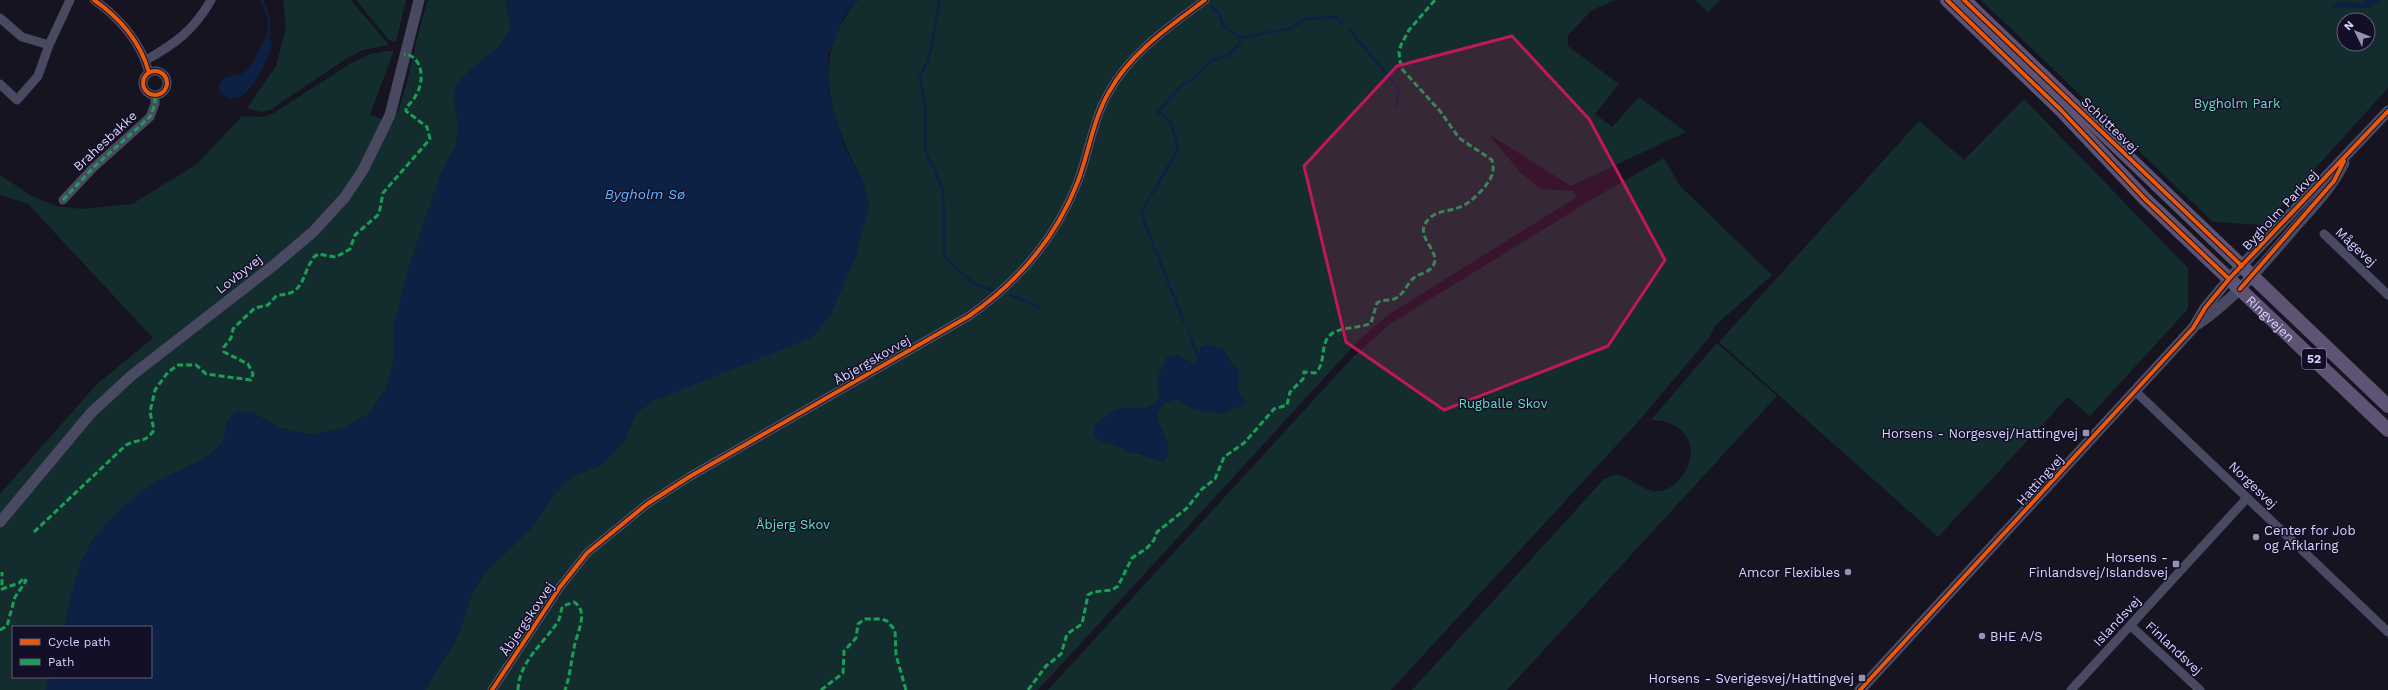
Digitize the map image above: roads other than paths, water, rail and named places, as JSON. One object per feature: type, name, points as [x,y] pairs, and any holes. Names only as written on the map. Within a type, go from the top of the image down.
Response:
[{"type":"main road","name":"Schüttesvej","points":[[1947,0],[2060,109],[2145,199],[2234,284]]},
{"type":"main road","name":"Schüttesvej","points":[[1964,0],[2242,266]]},
{"type":"main road","name":"Ringvejen","points":[[2242,266],[2388,406]]},
{"type":"main road","name":"Ringvejen","points":[[2234,284],[2388,430]]},
{"type":"street","points":[[0,84],[18,100],[38,76],[49,45],[70,0]]},
{"type":"street","points":[[94,0],[126,27],[146,60],[149,73],[143,80],[144,89],[155,95]]},
{"type":"street","points":[[146,60],[176,43],[194,24],[211,0]]},
{"type":"street","name":"Lovbyvej","points":[[0,522],[91,413],[131,376],[286,255],[313,232],[345,197],[363,170],[390,115],[419,0]]},
{"type":"street","name":"Åbjergskovvej","points":[[492,690],[560,587],[587,553],[647,504],[689,477],[969,316],[997,297],[1021,274],[1044,244],[1066,206],[1077,182],[1102,106],[1109,91],[1126,66],[1145,47],[1205,0]]},
{"type":"street","points":[[0,18],[22,37],[49,45]]},
{"type":"street","name":"Brahesbakke","points":[[63,200],[93,168],[150,117],[155,104],[155,95],[163,92],[167,81],[162,73],[158,71],[149,73]]},
{"type":"street","name":"Bygholm Parkvej","points":[[2234,284],[2242,266],[2327,174],[2347,156],[2388,111]]},
{"type":"street","name":"Bygholm Parkvej","points":[[2234,284],[2253,276],[2334,182],[2347,156]]},
{"type":"street","name":"Mågevej","points":[[2324,234],[2388,295]]},
{"type":"street","name":"Hattingvej","points":[[1860,690],[2234,284]]},
{"type":"street","name":"Norgesvej","points":[[2135,391],[2388,632]]},
{"type":"street","name":"Islandsvej","points":[[2071,690],[2247,498]]},
{"type":"street","name":"Finlandsvej","points":[[2131,626],[2200,690]]},
{"type":"water","name":"Bygholm Sø","points":[[506,0],[858,0],[844,16],[828,55],[829,95],[844,146],[863,181],[869,205],[856,256],[830,316],[811,338],[653,401],[637,412],[624,441],[601,465],[572,477],[555,493],[535,524],[484,574],[472,593],[457,637],[425,690],[46,690],[50,678],[152,678],[152,626],[64,626],[73,588],[80,565],[86,553],[93,541],[111,518],[132,499],[165,477],[201,460],[212,453],[220,445],[225,435],[226,422],[236,412],[253,413],[280,428],[312,435],[345,427],[369,414],[385,391],[393,365],[393,329],[409,268],[440,176],[456,145],[458,125],[454,97],[456,85],[467,73],[501,45],[511,29]]},
{"type":"water","points":[[2365,0],[2383,0],[2368,8],[2331,8],[2337,2],[2361,3]]},
{"type":"water","points":[[266,37],[272,42],[266,62],[260,74],[245,93],[237,98],[228,97],[219,90],[220,84],[224,78],[240,74],[252,65]]},
{"type":"water","points":[[1204,344],[1223,349],[1230,362],[1239,372],[1238,392],[1246,401],[1244,404],[1222,413],[1210,412],[1190,407],[1175,399],[1164,403],[1157,413],[1168,444],[1167,456],[1163,462],[1142,454],[1130,453],[1116,445],[1100,441],[1094,434],[1094,426],[1100,420],[1115,410],[1128,407],[1147,408],[1155,403],[1159,398],[1158,376],[1166,358],[1178,355],[1189,362],[1195,363]]},
{"type":"waterway","points":[[262,0],[269,19],[268,38]]},
{"type":"waterway","points":[[940,0],[930,53],[920,78],[925,108],[925,150],[943,189],[944,257],[974,284],[993,290]]},
{"type":"waterway","points":[[1184,322],[1141,213],[1178,149],[1171,122],[1158,112],[1181,86],[1194,78],[1212,60],[1229,55],[1240,43],[1240,38],[1223,25],[1219,13],[1211,6]]},
{"type":"waterway","points":[[1240,38],[1292,28],[1305,19],[1336,17],[1342,23]]},
{"type":"waterway","points":[[1349,29],[1399,89],[1396,107]]},
{"type":"waterway","points":[[1010,295],[1040,308]]},
{"type":"waterway","points":[[1188,331],[1199,359]]},
{"type":"place","name":"Horsens - Norgesvej/Hattingvej","points":[[2086,433]]},
{"type":"place","name":"Center for Job og Afklaring","points":[[2256,537]]},
{"type":"place","name":"Horsens - Finlandsvej/Islandsvej","points":[[2176,564]]},
{"type":"place","name":"Amcor Flexibles","points":[[1848,572]]},
{"type":"place","name":"BHE A/S","points":[[1982,636]]},
{"type":"place","name":"Horsens - Sverigesvej/Hattingvej","points":[[1862,678]]},
{"type":"park label","name":"Bygholm Park","points":[[2237,103]]},
{"type":"park label","name":"Rugballe Skov","points":[[1503,403]]},
{"type":"park label","name":"Åbjerg Skov","points":[[793,524]]}]
